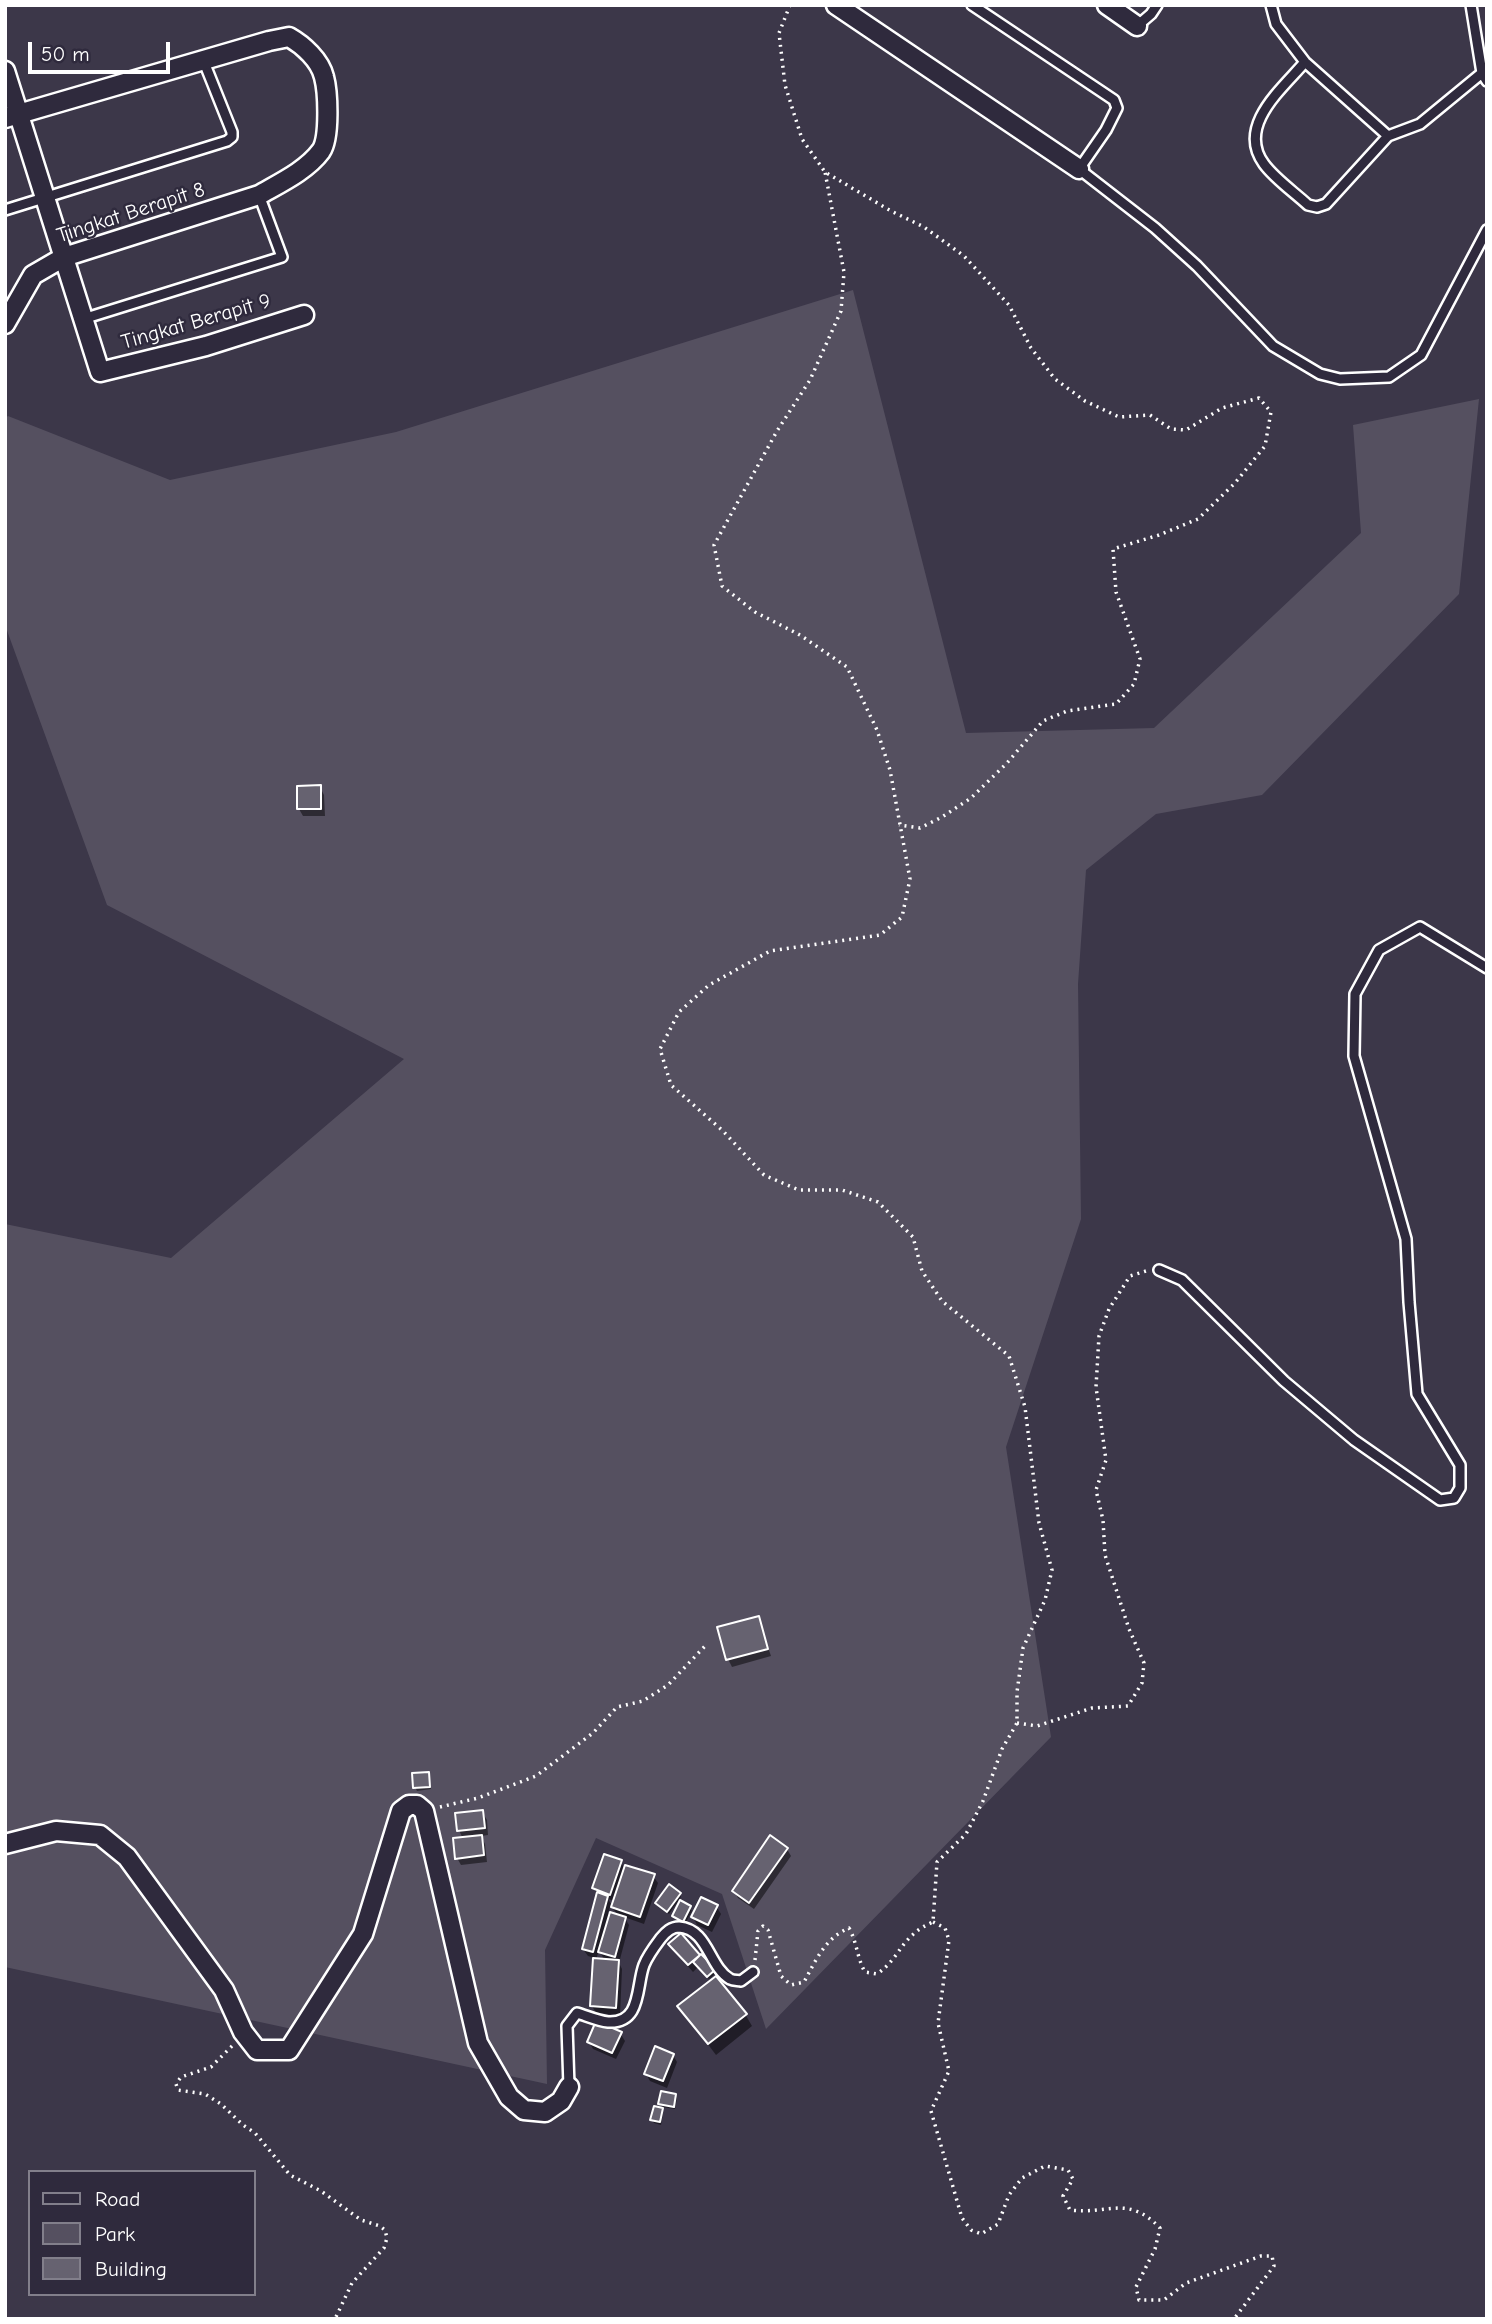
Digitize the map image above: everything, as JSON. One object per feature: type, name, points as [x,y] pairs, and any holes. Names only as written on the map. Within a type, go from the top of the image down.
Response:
[{"type":"street","points":[[836,5],[1079,169]]},
{"type":"street","points":[[1108,5],[1137,26]]},
{"type":"street","name":"Tingkat Berapit 8","points":[[5,324],[33,275],[64,257],[259,195],[312,161],[323,149],[327,122],[324,75],[305,47],[289,37],[204,62]]},
{"type":"street","points":[[11,116],[204,62]]},
{"type":"street","points":[[5,71],[11,116],[46,196],[83,319]]},
{"type":"street","name":"Tingkat Berapit 9","points":[[83,319],[100,372],[206,345],[304,315]]},
{"type":"street","points":[[5,1844],[56,1831],[100,1835],[127,1857],[224,1990],[243,2032],[257,2050],[289,2050],[363,1934],[401,1811],[409,1805],[417,1805],[424,1811],[478,2043],[509,2097],[524,2110],[545,2112],[561,2101],[569,2087]]},
{"type":"lane","points":[[972,5],[1114,100],[1117,108],[1113,118],[1079,169],[1155,228],[1189,259],[1273,346],[1320,374],[1340,379],[1389,377],[1421,355],[1487,230]]},
{"type":"lane","points":[[1137,26],[1157,5]]},
{"type":"lane","points":[[1271,5],[1276,24],[1306,62],[1388,136]]},
{"type":"lane","points":[[1306,62],[1263,111],[1254,134],[1255,149],[1265,166],[1308,205],[1317,207],[1326,204],[1388,136],[1420,124],[1485,77],[1471,5]]},
{"type":"lane","points":[[5,210],[227,141],[232,137],[232,132],[204,62]]},
{"type":"lane","points":[[83,319],[282,257],[259,195]]},
{"type":"lane","points":[[1158,1270],[1182,1280],[1284,1381],[1354,1440],[1440,1500],[1454,1498],[1460,1488],[1460,1465],[1418,1394],[1406,1239],[1354,1056],[1355,994],[1379,950],[1420,927],[1487,968]]},
{"type":"lane","points":[[569,2087],[566,2026],[577,2013],[609,2022],[623,2019],[632,2013],[645,1962],[666,1931],[677,1927],[690,1930],[703,1941],[730,1979],[741,1981],[753,1972]]},
{"type":"path","points":[[790,5],[779,33],[785,85],[802,139],[825,172],[844,272],[841,312],[810,380],[777,431],[714,545],[722,586],[755,612],[800,635],[847,667],[877,730],[890,770],[910,879],[902,917],[880,935],[770,951],[709,985],[679,1012],[660,1049],[671,1085],[723,1131],[764,1175],[799,1191],[842,1190],[878,1202],[913,1237],[922,1271],[942,1301],[1009,1356],[1025,1407],[1040,1523],[1052,1570],[1045,1600],[1023,1648],[1017,1692],[1017,1723],[1002,1749],[984,1801],[966,1834],[937,1862],[933,1922]]},
{"type":"path","points":[[825,172],[924,227],[964,256],[1009,305],[1031,348],[1055,379],[1085,401],[1119,417],[1150,415],[1171,429],[1185,430],[1222,408],[1259,398],[1271,412],[1265,446],[1235,483],[1198,519],[1159,535],[1113,549],[1116,592],[1140,659],[1134,684],[1116,704],[1066,711],[1043,721],[971,799],[920,828],[900,825]]},
{"type":"path","points":[[1017,1723],[1037,1726],[1091,1708],[1128,1706],[1142,1684],[1143,1663],[1105,1555],[1103,1520],[1096,1490],[1106,1460],[1096,1387],[1099,1336],[1109,1310],[1130,1276],[1139,1271],[1158,1270]]},
{"type":"path","points":[[424,1811],[478,1798],[536,1776],[593,1732],[617,1707],[643,1701],[668,1685],[706,1645]]},
{"type":"path","points":[[753,1972],[758,1931],[763,1926],[768,1930],[781,1976],[791,1985],[804,1982],[823,1947],[836,1933],[849,1928],[865,1972],[877,1974],[886,1969],[908,1936],[933,1922]]},
{"type":"path","points":[[933,1922],[945,1928],[949,1940],[938,2023],[949,2071],[931,2111],[962,2218],[971,2230],[981,2234],[998,2224],[1009,2195],[1022,2178],[1045,2166],[1068,2170],[1073,2179],[1063,2196],[1070,2210],[1087,2213],[1121,2206],[1148,2215],[1160,2228],[1155,2249],[1136,2287],[1139,2300],[1164,2300],[1186,2283],[1261,2256],[1272,2256],[1274,2266],[1234,2319]]},
{"type":"path","points":[[243,2032],[211,2067],[181,2077],[176,2084],[178,2090],[205,2094],[221,2104],[255,2133],[290,2175],[321,2192],[361,2220],[380,2226],[385,2231],[387,2238],[384,2248],[352,2283],[335,2319]]},
{"type":"green space","points":[[853,290],[966,733],[1154,728],[1361,533],[1353,425],[1479,399],[1459,594],[1262,795],[1156,814],[1086,870],[1078,984],[1081,1219],[1006,1447],[1051,1737],[766,2029],[722,1894],[596,1838],[545,1950],[547,2084],[5,1967],[5,1224],[171,1258],[404,1059],[107,905],[5,625],[5,418],[8,416],[170,480],[396,432]]},
{"type":"building","points":[[321,785],[321,809],[297,809],[297,786]]},
{"type":"building","points":[[759,1616],[768,1649],[726,1660],[717,1627]]},
{"type":"building","points":[[429,1772],[430,1787],[413,1788],[412,1773]]},
{"type":"building","points":[[483,1810],[485,1828],[457,1831],[455,1813]]},
{"type":"building","points":[[482,1835],[484,1855],[455,1859],[453,1838]]},
{"type":"building","points":[[770,1835],[788,1848],[749,1903],[732,1891]]},
{"type":"building","points":[[604,1854],[622,1860],[610,1895],[592,1888]]},
{"type":"building","points":[[625,1865],[655,1874],[640,1917],[611,1907]]},
{"type":"building","points":[[669,1884],[681,1893],[667,1912],[655,1903]]},
{"type":"building","points":[[597,1892],[608,1896],[593,1952],[582,1949]]},
{"type":"building","points":[[701,1897],[718,1905],[708,1925],[691,1917]]},
{"type":"building","points":[[680,1900],[691,1906],[683,1922],[672,1916]]},
{"type":"building","points":[[610,1912],[626,1917],[615,1957],[598,1952]]},
{"type":"building","points":[[681,1933],[700,1955],[688,1965],[668,1944]]},
{"type":"building","points":[[701,1954],[716,1969],[707,1977],[693,1962]]},
{"type":"building","points":[[593,1958],[619,1960],[616,2008],[590,2006]]},
{"type":"building","points":[[716,1976],[747,2014],[708,2044],[677,2006]]},
{"type":"building","points":[[596,2021],[622,2032],[612,2053],[587,2042]]},
{"type":"building","points":[[655,2046],[674,2054],[663,2081],[644,2074]]},
{"type":"building","points":[[661,2091],[676,2094],[674,2107],[658,2104]]},
{"type":"building","points":[[654,2106],[663,2108],[660,2122],[650,2120]]}]
